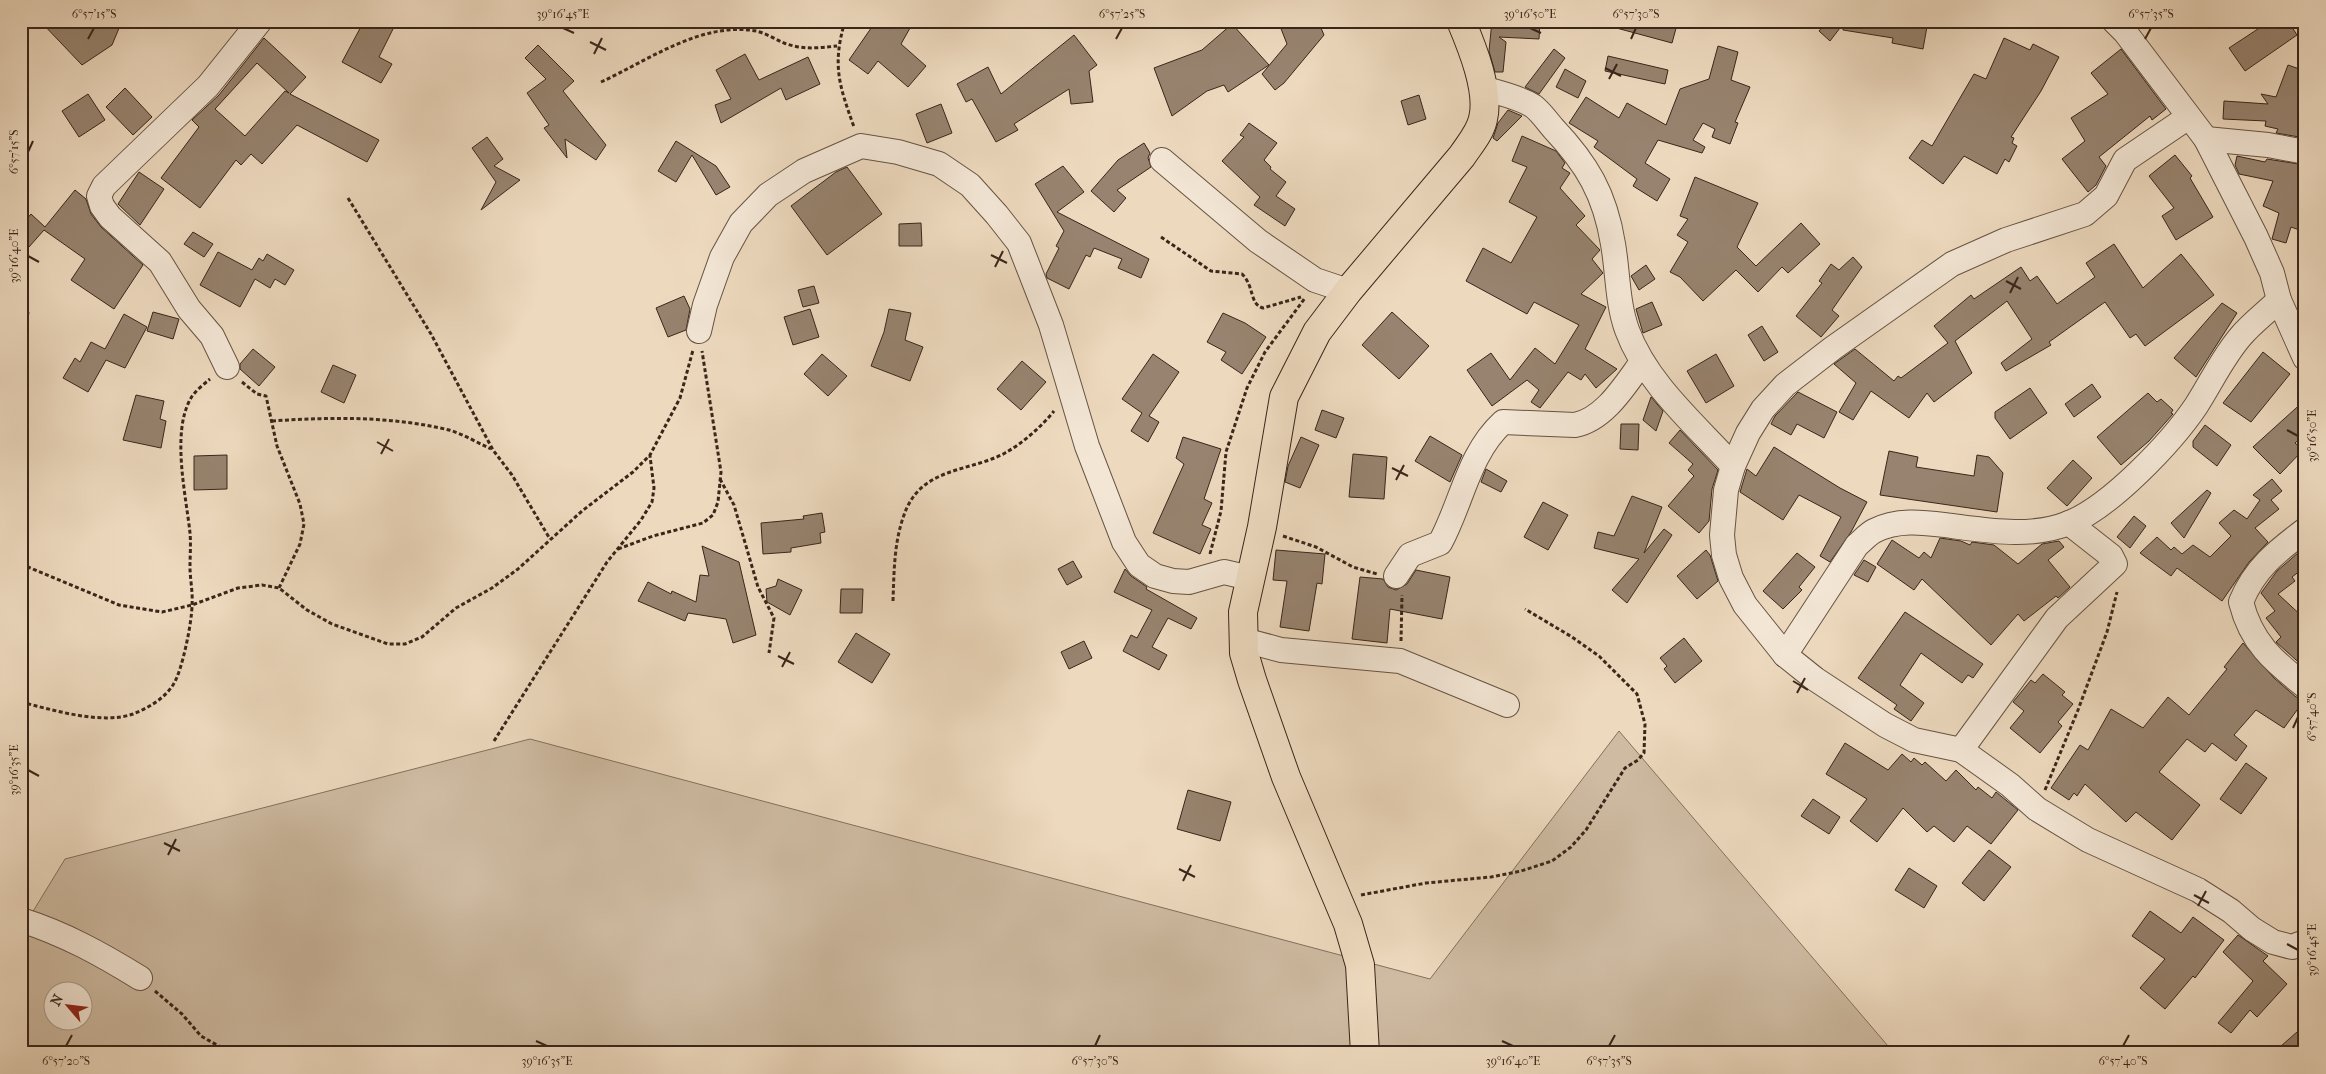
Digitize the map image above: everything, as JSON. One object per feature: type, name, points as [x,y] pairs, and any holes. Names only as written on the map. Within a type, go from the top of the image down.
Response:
[{"type":"main road","points":[[1365,1053],[1365,1019],[1360,965],[1348,924],[1286,777],[1252,680],[1244,653],[1243,612],[1262,527],[1284,397],[1317,332],[1348,291],[1462,156],[1479,132],[1485,109],[1483,88],[1471,43],[1461,21]]},
{"type":"street","points":[[227,367],[212,336],[189,310],[160,262],[110,218],[102,206],[99,196],[104,186],[208,86],[260,21]]},
{"type":"street","points":[[2114,21],[2125,32],[2187,118],[2206,139],[2256,237],[2272,274],[2279,300],[2305,358]]},
{"type":"street","points":[[1483,88],[1533,106],[1577,153],[1593,179],[1604,206],[1613,242],[1621,307],[1627,330],[1642,362],[1655,381],[1733,466]]},
{"type":"street","points":[[2187,118],[2126,160],[2106,196],[2084,214],[2006,240],[1952,264],[1833,348],[1785,385],[1763,410],[1748,433],[1733,466],[1726,490],[1722,535],[1724,555],[1731,578],[1745,605],[1785,655],[1815,679],[1885,725],[1914,740],[1961,750],[2010,785],[2037,809],[2088,840],[2198,890],[2232,911],[2252,929],[2273,942],[2292,947],[2305,942]]},
{"type":"street","points":[[2206,139],[2268,145],[2305,152]]},
{"type":"street","points":[[699,331],[705,306],[722,257],[741,223],[768,194],[804,172],[861,146],[898,152],[938,164],[970,186],[997,214],[1020,243],[1051,325],[1087,446],[1124,542],[1139,565],[1164,580],[1189,582],[1224,572],[1250,578]]},
{"type":"street","points":[[1162,160],[1258,241],[1315,280],[1348,291]]},
{"type":"street","points":[[1785,655],[1857,546],[1873,531],[1887,526],[1915,522],[2017,532],[2044,530],[2069,523],[2090,512],[2143,468],[2171,439],[2196,406],[2220,364],[2241,336],[2279,300]]},
{"type":"street","points":[[1396,576],[1410,555],[1440,543],[1455,513],[1479,450],[1503,422],[1575,426],[1586,423],[1598,414],[1620,391],[1642,362]]},
{"type":"street","points":[[1961,750],[2056,618],[2115,564],[2111,556],[2069,523]]},
{"type":"street","points":[[2305,530],[2266,561],[2248,584],[2241,602],[2252,635],[2261,647],[2281,667],[2305,686]]},
{"type":"street","points":[[1244,640],[1281,650],[1400,662],[1507,705]]},
{"type":"street","points":[[21,920],[50,929],[89,947],[140,978]]},
{"type":"path","points":[[845,21],[838,46],[837,68],[843,97],[861,146]]},
{"type":"path","points":[[601,82],[637,65],[666,48],[708,34],[756,31],[786,44],[810,49],[838,46]]},
{"type":"path","points":[[348,198],[430,334],[493,450],[512,475],[550,539]]},
{"type":"path","points":[[1161,237],[1211,271],[1242,274],[1252,287],[1254,302],[1257,306],[1263,308],[1307,296],[1265,352],[1247,388],[1236,417],[1226,452],[1221,511],[1202,579]]},
{"type":"path","points":[[21,374],[28,310]]},
{"type":"path","points":[[21,564],[119,605],[162,612],[192,605],[238,588],[262,585],[279,588],[307,610],[332,624],[388,644],[405,644],[422,637],[456,608],[492,588],[650,456],[680,398],[699,331]]},
{"type":"path","points":[[618,549],[653,536],[703,523],[713,515],[718,502],[720,479],[716,440],[699,331]]},
{"type":"path","points":[[21,702],[68,714],[111,717],[132,714],[153,703],[165,695],[174,684],[183,658],[192,605],[191,536],[181,448],[182,426],[191,398],[208,380],[227,367],[248,389],[266,396],[277,446],[300,504],[304,524],[300,544],[279,588]]},
{"type":"path","points":[[893,601],[896,545],[903,516],[913,497],[936,478],[948,472],[1003,454],[1026,439],[1050,416],[1070,391]]},
{"type":"path","points":[[272,421],[326,418],[391,421],[451,431],[493,450]]},
{"type":"path","points":[[494,741],[538,674],[606,562],[642,520],[652,502],[654,488],[650,456]]},
{"type":"path","points":[[720,479],[734,505],[758,587],[774,618],[769,653]]},
{"type":"path","points":[[1262,527],[1316,547],[1353,567],[1374,573],[1396,576],[1402,589],[1400,662]]},
{"type":"path","points":[[2037,809],[2078,710],[2107,632],[2117,595],[2118,580],[2115,564]]},
{"type":"path","points":[[1338,900],[1393,888],[1491,877],[1521,871],[1552,861],[1571,847],[1586,830],[1625,768],[1638,760],[1644,752],[1645,724],[1637,694],[1599,656],[1572,637],[1525,609]]},
{"type":"path","points":[[140,978],[182,1014],[201,1036],[231,1053]]},
{"type":"shaded area","points":[[1619,731],[1894,1053],[21,1053],[21,931],[65,859],[530,739],[1430,979]]},
{"type":"building","points":[[40,21],[122,21],[112,45],[82,65]]},
{"type":"building","points":[[364,21],[397,21],[379,57],[392,64],[381,83],[342,62]]},
{"type":"building","points":[[876,21],[914,21],[901,44],[926,66],[908,87],[878,61],[868,74],[849,60]]},
{"type":"building","points":[[1278,21],[1318,21],[1324,35],[1284,83],[1275,90],[1262,74],[1287,44]]},
{"type":"building","points":[[1492,21],[1540,21],[1539,39],[1499,37],[1506,42],[1503,72],[1495,72],[1489,51]]},
{"type":"building","points":[[1610,21],[1678,21],[1672,43],[1609,26]]},
{"type":"building","points":[[1827,21],[1928,21],[1923,49],[1892,43],[1893,38],[1843,30],[1843,24],[1830,41],[1819,31]]},
{"type":"building","points":[[2270,21],[2288,21],[2297,35],[2245,71],[2229,48]]},
{"type":"building","points":[[1232,24],[1269,65],[1228,92],[1224,85],[1207,91],[1172,116],[1154,68],[1202,50]]},
{"type":"building","points":[[1074,35],[1097,65],[1089,71],[1093,102],[1071,104],[1069,89],[1014,124],[1018,130],[996,142],[972,99],[966,102],[957,84],[988,67],[1001,94]]},
{"type":"building","points":[[264,38],[306,77],[290,94],[379,140],[367,162],[297,125],[262,164],[251,154],[241,165],[236,160],[200,208],[161,178],[199,127],[192,120],[219,95]],"holes":[[[257,63],[289,93],[285,91],[245,136],[215,109]]]},
{"type":"building","points":[[2004,38],[2030,50],[2033,44],[2059,57],[2041,91],[2011,137],[2014,138],[2012,143],[2017,146],[2009,162],[2005,159],[1997,174],[1964,156],[1943,184],[1909,158],[1922,140],[1932,146],[1974,74],[1986,79]]},
{"type":"building","points":[[538,45],[574,81],[563,91],[606,145],[596,160],[565,139],[567,158],[544,128],[549,125],[527,93],[546,79],[525,58]]},
{"type":"building","points":[[1718,46],[1738,52],[1731,80],[1750,87],[1735,122],[1738,123],[1730,144],[1712,137],[1715,129],[1703,123],[1693,140],[1705,147],[1702,153],[1658,140],[1645,163],[1670,179],[1657,201],[1633,186],[1637,179],[1594,147],[1598,141],[1569,123],[1586,97],[1619,118],[1627,103],[1666,125],[1680,89],[1709,79]]},
{"type":"building","points":[[1554,49],[1565,58],[1539,94],[1525,87]]},
{"type":"building","points":[[2121,49],[2166,109],[2152,120],[2150,116],[2099,157],[2106,166],[2096,185],[2088,192],[2062,159],[2085,141],[2071,118],[2108,94],[2091,73]]},
{"type":"building","points":[[745,54],[759,80],[808,57],[820,84],[786,100],[781,88],[721,123],[715,105],[731,99],[716,70]]},
{"type":"building","points":[[1608,56],[1668,70],[1665,84],[1605,71]]},
{"type":"building","points":[[2288,65],[2305,71],[2305,138],[2276,133],[2278,129],[2265,126],[2266,121],[2223,119],[2224,101],[2268,104],[2261,94],[2276,97]]},
{"type":"building","points":[[1565,69],[1586,81],[1578,98],[1556,87]]},
{"type":"building","points":[[125,88],[152,117],[133,135],[106,107]]},
{"type":"building","points":[[88,94],[105,120],[79,137],[62,111]]},
{"type":"building","points":[[1419,95],[1426,119],[1408,125],[1401,101]]},
{"type":"building","points":[[941,104],[952,133],[927,143],[916,114]]},
{"type":"building","points":[[1508,110],[1522,116],[1497,141],[1493,138],[1498,123]]},
{"type":"building","points":[[1249,123],[1277,143],[1264,160],[1271,167],[1270,169],[1286,182],[1276,196],[1295,209],[1285,226],[1254,205],[1260,197],[1222,161],[1244,137],[1240,135]]},
{"type":"building","points":[[1522,136],[1556,151],[1565,163],[1562,168],[1570,173],[1560,188],[1585,216],[1576,225],[1600,250],[1592,259],[1603,273],[1581,294],[1606,307],[1585,349],[1617,369],[1596,388],[1585,374],[1581,380],[1568,372],[1540,408],[1531,402],[1539,390],[1527,380],[1492,406],[1467,370],[1491,353],[1510,380],[1535,348],[1555,364],[1579,325],[1534,302],[1527,314],[1466,281],[1483,248],[1511,263],[1537,217],[1509,202],[1527,167],[1512,161]]},
{"type":"building","points":[[487,137],[503,159],[494,166],[520,180],[481,210],[496,182],[472,148]]},
{"type":"building","points":[[676,141],[716,166],[730,187],[716,195],[692,155],[676,182],[658,171]]},
{"type":"building","points":[[1144,143],[1150,153],[1148,158],[1151,167],[1117,190],[1126,198],[1114,212],[1091,191],[1118,160]]},
{"type":"building","points":[[2175,155],[2192,176],[2190,178],[2213,217],[2176,240],[2162,216],[2174,208],[2149,176]]},
{"type":"building","points":[[2237,156],[2265,162],[2267,159],[2305,165],[2305,232],[2291,227],[2286,243],[2272,239],[2279,213],[2263,206],[2273,181],[2239,174],[2235,165]]},
{"type":"building","points":[[1063,166],[1084,192],[1057,212],[1149,259],[1141,278],[1118,268],[1122,259],[1094,248],[1090,257],[1086,255],[1069,289],[1047,278],[1046,274],[1059,248],[1056,246],[1064,231],[1035,184]]},
{"type":"building","points":[[847,167],[882,214],[827,255],[791,206],[836,172]]},
{"type":"building","points":[[139,172],[164,189],[140,225],[118,204]]},
{"type":"building","points":[[1695,177],[1758,203],[1737,247],[1756,266],[1801,223],[1820,244],[1788,273],[1782,267],[1758,292],[1736,270],[1703,301],[1680,277],[1670,272],[1688,242],[1677,235],[1688,219],[1680,216]]},
{"type":"building","points":[[75,190],[86,199],[91,214],[101,227],[143,265],[114,309],[71,280],[85,259],[44,230],[21,256],[21,226],[31,214],[45,227]]},
{"type":"building","points":[[921,223],[922,246],[899,246],[899,224]]},
{"type":"building","points":[[193,232],[213,244],[204,257],[184,244]]},
{"type":"building","points":[[2114,244],[2143,288],[2181,254],[2214,295],[2145,346],[2136,334],[2130,338],[2105,302],[2049,342],[2051,345],[2006,371],[2001,363],[2032,339],[2007,301],[1955,341],[1972,373],[1934,402],[1927,393],[1909,418],[1871,391],[1853,420],[1839,412],[1856,383],[1834,364],[1855,349],[1894,381],[1898,376],[1901,378],[1948,343],[1934,326],[1971,295],[1974,299],[2021,267],[2030,281],[2037,276],[2057,304],[2095,277],[2086,263]]},
{"type":"building","points":[[218,252],[252,270],[259,258],[263,261],[267,254],[294,270],[285,285],[275,279],[270,288],[255,279],[240,307],[200,285]]},
{"type":"building","points":[[1853,257],[1862,267],[1832,310],[1839,316],[1821,337],[1796,316],[1822,283],[1819,281],[1831,264],[1839,270]]},
{"type":"building","points":[[1646,265],[1655,279],[1639,290],[1631,276]]},
{"type":"building","points":[[814,286],[819,303],[803,307],[798,290]]},
{"type":"building","points":[[684,296],[690,309],[686,330],[668,337],[656,308]]},
{"type":"building","points":[[1652,302],[1662,325],[1643,333],[1636,309]]},
{"type":"building","points":[[2222,303],[2237,313],[2196,377],[2174,358]]},
{"type":"building","points":[[810,309],[819,337],[793,345],[784,317]]},
{"type":"building","points":[[889,309],[911,313],[905,340],[923,347],[910,381],[871,366],[884,332]]},
{"type":"building","points":[[153,312],[179,319],[173,339],[147,331]]},
{"type":"building","points":[[1392,312],[1429,346],[1399,379],[1362,345]]},
{"type":"building","points":[[1223,313],[1245,323],[1266,337],[1242,374],[1221,360],[1226,352],[1207,342]]},
{"type":"building","points":[[124,314],[147,327],[125,368],[106,360],[88,392],[63,378],[75,358],[80,362],[91,342],[105,349]]},
{"type":"building","points":[[1762,326],[1778,352],[1764,361],[1748,335]]},
{"type":"building","points":[[253,349],[275,367],[259,386],[240,369],[240,364]]},
{"type":"building","points":[[2263,352],[2290,374],[2251,422],[2223,403]]},
{"type":"building","points":[[822,354],[847,376],[828,396],[804,374]]},
{"type":"building","points":[[1153,354],[1179,372],[1149,416],[1159,422],[1148,442],[1131,431],[1142,413],[1122,399]]},
{"type":"building","points":[[1716,354],[1734,386],[1706,403],[1687,371]]},
{"type":"building","points":[[1022,361],[1046,382],[1021,410],[997,389]]},
{"type":"building","points":[[333,365],[356,375],[344,403],[321,392]]},
{"type":"building","points":[[2092,384],[2101,397],[2074,417],[2065,404]]},
{"type":"building","points":[[2030,388],[2047,413],[2010,439],[1995,418],[1995,412]]},
{"type":"building","points":[[1798,392],[1837,412],[1824,438],[1797,424],[1791,435],[1771,424],[1775,416]]},
{"type":"building","points":[[2148,393],[2157,402],[2161,399],[2173,410],[2171,413],[2173,414],[2149,441],[2121,465],[2097,437]]},
{"type":"building","points":[[136,395],[164,401],[160,419],[166,421],[161,448],[123,440]]},
{"type":"building","points":[[1651,397],[1663,411],[1656,431],[1643,420]]},
{"type":"building","points":[[2305,400],[2305,434],[2295,443],[2303,450],[2280,474],[2253,447]]},
{"type":"building","points":[[1322,410],[1344,418],[1336,438],[1315,430]]},
{"type":"building","points":[[1621,424],[1639,424],[1638,450],[1620,449]]},
{"type":"building","points":[[2205,425],[2231,445],[2217,466],[2193,447],[2193,441]]},
{"type":"building","points":[[1680,430],[1718,470],[1712,489],[1709,521],[1699,533],[1668,506],[1694,476],[1688,470],[1693,464],[1669,443]]},
{"type":"building","points":[[1430,436],[1462,455],[1450,482],[1415,461]]},
{"type":"building","points":[[1183,437],[1221,449],[1204,499],[1212,503],[1202,525],[1211,529],[1200,554],[1153,533],[1184,464],[1176,458]]},
{"type":"building","points":[[1301,437],[1319,445],[1300,488],[1285,482],[1288,466]]},
{"type":"building","points":[[1774,447],[1840,488],[1867,502],[1851,532],[1830,562],[1820,556],[1841,517],[1799,495],[1783,520],[1740,492],[1747,469],[1756,476]]},
{"type":"building","points":[[1889,451],[1918,457],[1916,467],[1974,476],[1977,455],[1989,457],[2003,473],[1997,512],[1880,495]]},
{"type":"building","points":[[1353,454],[1387,457],[1384,499],[1349,497]]},
{"type":"building","points":[[227,455],[227,489],[194,490],[194,456]]},
{"type":"building","points":[[2073,460],[2092,478],[2067,506],[2047,488]]},
{"type":"building","points":[[1486,469],[1507,481],[1501,492],[1481,482]]},
{"type":"building","points":[[2272,479],[2282,491],[2271,500],[2279,509],[2255,528],[2268,542],[2249,562],[2222,601],[2177,568],[2171,576],[2140,553],[2157,537],[2171,550],[2174,547],[2182,554],[2193,545],[2210,557],[2231,536],[2219,523],[2234,510],[2247,519],[2260,500],[2253,495]]},
{"type":"building","points":[[2207,490],[2211,493],[2184,538],[2171,523]]},
{"type":"building","points":[[1632,496],[1662,507],[1644,553],[1664,529],[1672,535],[1627,603],[1612,590],[1639,559],[1594,548],[1598,532],[1614,536]]},
{"type":"building","points":[[1543,502],[1568,515],[1548,550],[1524,537]]},
{"type":"building","points":[[822,513],[825,532],[820,533],[821,543],[791,548],[791,552],[763,554],[761,523],[804,519],[803,516]]},
{"type":"building","points":[[2134,516],[2146,526],[2130,548],[2117,537]]},
{"type":"building","points":[[1940,538],[1961,541],[1970,545],[1972,542],[1994,545],[2018,564],[2042,544],[2059,541],[2064,547],[2048,560],[2070,587],[2058,598],[2056,596],[2024,621],[2018,614],[1991,645],[1922,579],[1914,590],[1877,564],[1892,540],[1919,558],[1924,552],[1931,558]]},
{"type":"building","points":[[702,546],[739,562],[756,635],[733,643],[726,619],[688,613],[685,621],[638,601],[648,582],[671,594],[672,591],[696,602],[700,575],[709,576]]},
{"type":"building","points":[[2305,547],[2305,567],[2292,577],[2295,581],[2278,594],[2305,619],[2305,668],[2276,642],[2281,637],[2266,618],[2275,611],[2261,593],[2277,571]]},
{"type":"building","points":[[1276,550],[1325,554],[1322,584],[1317,583],[1309,631],[1280,627],[1287,581],[1273,580]]},
{"type":"building","points":[[1706,550],[1710,555],[1718,581],[1697,599],[1677,576]]},
{"type":"building","points":[[1797,553],[1815,567],[1799,587],[1802,590],[1783,609],[1763,591]]},
{"type":"building","points":[[1864,560],[1876,567],[1868,582],[1854,575]]},
{"type":"building","points":[[1073,561],[1082,577],[1067,585],[1058,569]]},
{"type":"building","points":[[1125,569],[1131,576],[1147,587],[1146,589],[1197,618],[1191,629],[1168,618],[1152,647],[1167,655],[1159,670],[1123,651],[1131,635],[1137,638],[1152,610],[1114,592]]},
{"type":"building","points":[[1416,570],[1450,577],[1442,619],[1390,609],[1387,643],[1352,639],[1360,577],[1383,579],[1388,587],[1396,590],[1407,584]]},
{"type":"building","points":[[778,579],[802,590],[790,615],[767,602],[766,589],[776,586]]},
{"type":"building","points":[[841,589],[863,589],[862,613],[840,613]]},
{"type":"building","points":[[1905,612],[1983,664],[1973,678],[1968,675],[1962,683],[1921,653],[1900,685],[1924,703],[1911,721],[1894,709],[1897,705],[1858,678]]},
{"type":"building","points":[[856,633],[890,654],[872,683],[838,662]]},
{"type":"building","points":[[1684,638],[1702,661],[1675,683],[1664,669],[1667,666],[1660,658]]},
{"type":"building","points":[[1084,641],[1092,658],[1069,669],[1061,652]]},
{"type":"building","points":[[2243,643],[2274,678],[2296,697],[2305,699],[2284,728],[2256,710],[2234,735],[2247,746],[2236,761],[2212,743],[2205,752],[2187,739],[2159,772],[2200,805],[2172,840],[2136,812],[2126,822],[2085,784],[2077,796],[2074,793],[2069,800],[2051,788],[2080,745],[2088,750],[2111,709],[2143,728],[2168,697],[2189,715],[2227,669],[2224,667]]},
{"type":"building","points":[[2043,674],[2065,692],[2062,695],[2073,704],[2058,722],[2062,726],[2040,753],[2010,728],[2024,711],[2013,702],[2031,680],[2035,683]]},
{"type":"building","points":[[1845,743],[1888,770],[1902,754],[1911,762],[1914,758],[1922,765],[1925,762],[1946,781],[1956,770],[1976,790],[1978,787],[1992,798],[1996,792],[2018,810],[1991,844],[1967,826],[1954,842],[1934,826],[1927,832],[1903,808],[1877,842],[1850,821],[1867,799],[1826,774]]},
{"type":"building","points":[[2246,763],[2267,778],[2241,814],[2220,799]]},
{"type":"building","points":[[1188,790],[1231,802],[1220,841],[1177,829]]},
{"type":"building","points":[[1813,799],[1840,817],[1829,834],[1801,816]]},
{"type":"building","points":[[1989,850],[2011,867],[1984,901],[1962,883]]},
{"type":"building","points":[[1909,868],[1937,886],[1924,908],[1895,890]]},
{"type":"building","points":[[2150,911],[2181,933],[2193,917],[2224,940],[2195,978],[2193,976],[2165,1009],[2140,988],[2165,959],[2132,936]]},
{"type":"building","points":[[2238,935],[2268,956],[2263,961],[2287,984],[2257,1017],[2250,1010],[2231,1033],[2218,1023],[2253,981],[2223,952]]},
{"type":"building","points":[[2305,1025],[2305,1053],[2273,1053]]}]
